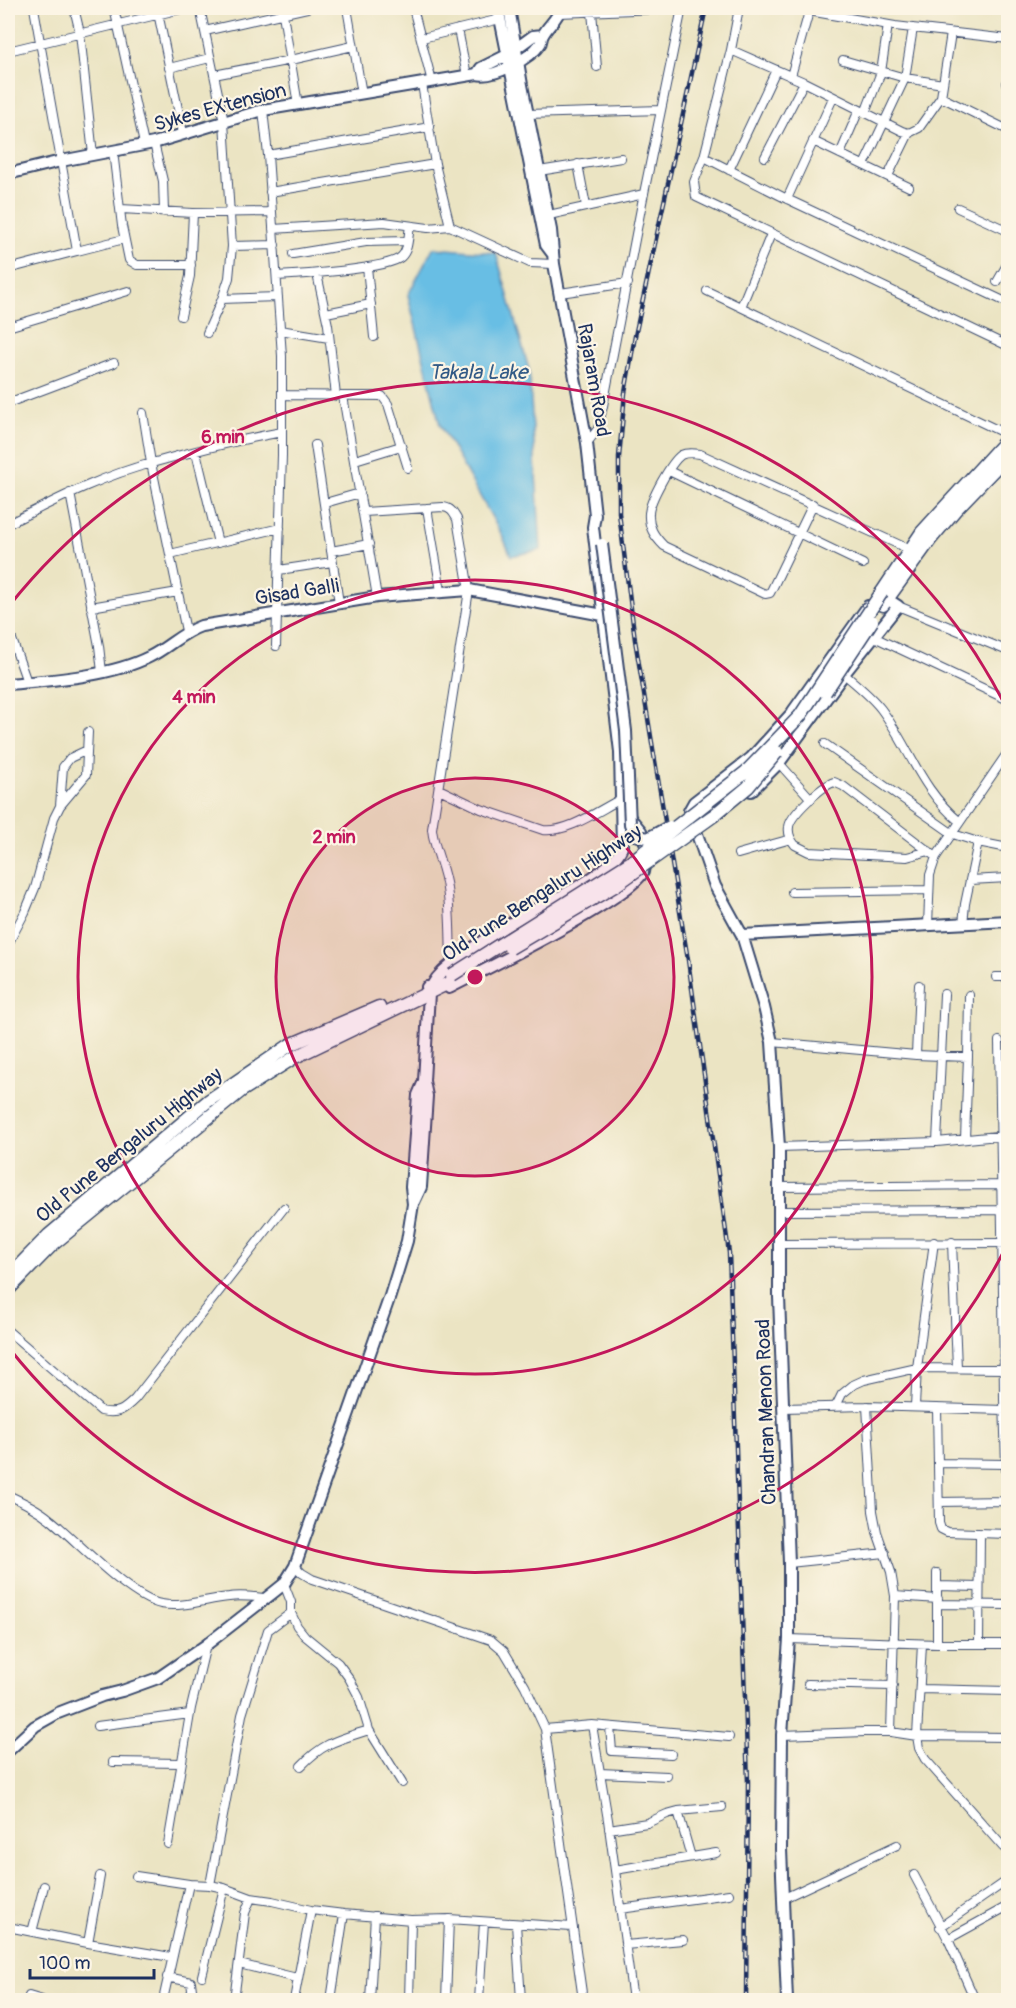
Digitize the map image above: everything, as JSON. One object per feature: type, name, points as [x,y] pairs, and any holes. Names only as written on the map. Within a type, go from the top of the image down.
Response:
[{"type":"main road","name":"Old Pune Bengaluru Highway","points":[[452,973],[616,885],[713,816],[748,787],[804,722],[887,601],[915,552],[922,532],[1008,437]]},
{"type":"main road","name":"Old Pune Bengaluru Highway","points":[[915,552],[1008,455]]},
{"type":"main road","name":"Old Pune Bengaluru Highway","points":[[8,1290],[52,1245],[241,1090],[295,1057],[431,989],[452,973],[631,862],[687,820],[746,772],[800,716],[887,601]]},
{"type":"main road","name":"Old Pune Bengaluru Highway","points":[[8,1277],[49,1235],[208,1101],[290,1045],[401,996],[431,989]]},
{"type":"street","points":[[34,8],[77,251]]},
{"type":"street","points":[[74,8],[80,33],[93,155]]},
{"type":"street","points":[[114,8],[149,144],[163,181],[164,212]]},
{"type":"street","points":[[8,51],[117,24],[158,11],[185,8]]},
{"type":"street","points":[[200,8],[224,122],[232,246],[229,278],[207,333]]},
{"type":"street","points":[[205,31],[282,10],[307,8]]},
{"type":"street","points":[[346,8],[362,93]]},
{"type":"street","points":[[413,8],[422,38],[435,164],[450,226]]},
{"type":"street","points":[[498,8],[512,52]]},
{"type":"street","name":"Rajaram Road","points":[[509,8],[514,64],[546,245],[553,259],[587,443],[595,515]]},
{"type":"street","points":[[587,443],[598,429],[682,8]]},
{"type":"street","points":[[739,8],[731,50],[704,157],[694,182],[696,198],[1008,346]]},
{"type":"street","points":[[514,64],[540,45],[543,35],[560,10],[592,12],[658,9]]},
{"type":"street","points":[[791,76],[810,9],[888,25],[1008,39]]},
{"type":"street","points":[[282,10],[298,105]]},
{"type":"street","points":[[158,11],[183,134]]},
{"type":"street","points":[[592,12],[597,67]]},
{"type":"street","points":[[422,38],[500,19]]},
{"type":"street","points":[[840,154],[881,71],[888,25]]},
{"type":"street","points":[[864,165],[905,78],[913,28]]},
{"type":"street","points":[[458,29],[472,75]]},
{"type":"street","points":[[888,176],[909,133],[919,128],[941,97],[951,33]]},
{"type":"street","name":"Sykes EXtension","points":[[472,75],[512,52],[533,36],[543,35]]},
{"type":"street","points":[[214,75],[353,46]]},
{"type":"street","points":[[731,50],[804,82],[909,133]]},
{"type":"street","points":[[169,68],[210,58]]},
{"type":"street","points":[[843,60],[905,78],[943,84]]},
{"type":"street","name":"Rajaram Road","points":[[514,64],[528,114],[549,214],[554,243],[553,259]]},
{"type":"street","name":"Sykes EXtension","points":[[8,174],[149,144],[263,110],[472,75],[484,76],[514,64]]},
{"type":"street","points":[[729,170],[776,70]]},
{"type":"street","points":[[765,157],[804,82]]},
{"type":"street","points":[[941,97],[1008,130]]},
{"type":"street","points":[[787,199],[833,98]]},
{"type":"street","points":[[263,110],[277,276],[282,395],[276,646]]},
{"type":"street","points":[[528,114],[661,110]]},
{"type":"street","points":[[268,155],[430,127]]},
{"type":"street","points":[[813,141],[909,188]]},
{"type":"street","points":[[113,151],[124,239],[127,255],[132,263],[191,265]]},
{"type":"street","points":[[704,157],[787,199],[1008,303]]},
{"type":"street","points":[[539,171],[621,158]]},
{"type":"street","points":[[270,192],[435,164]]},
{"type":"street","points":[[578,164],[586,206]]},
{"type":"street","points":[[549,214],[644,194]]},
{"type":"street","points":[[958,208],[1008,231]]},
{"type":"street","points":[[121,209],[193,213],[272,212]]},
{"type":"street","points":[[181,315],[187,295],[191,265],[193,213]]},
{"type":"street","points":[[273,228],[384,222],[428,228],[450,226],[530,263],[553,259]]},
{"type":"street","points":[[277,276],[317,274],[367,267],[400,258],[406,250],[410,226]]},
{"type":"street","points":[[741,307],[771,234]]},
{"type":"street","points":[[8,269],[124,239]]},
{"type":"street","points":[[292,254],[366,242],[408,241]]},
{"type":"street","points":[[232,246],[274,245]]},
{"type":"street","points":[[997,282],[1008,263]]},
{"type":"street","points":[[367,267],[374,337]]},
{"type":"street","points":[[317,274],[326,313],[339,396],[355,460],[377,597]]},
{"type":"street","points":[[560,293],[628,283]]},
{"type":"street","points":[[8,315],[9,327],[128,291]]},
{"type":"street","points":[[707,291],[1008,437]]},
{"type":"street","points":[[222,299],[278,297]]},
{"type":"street","points":[[326,313],[370,304]]},
{"type":"street","points":[[280,330],[329,338]]},
{"type":"street","points":[[8,403],[114,363]]},
{"type":"street","points":[[282,395],[376,395],[385,399],[408,468]]},
{"type":"street","points":[[143,413],[151,463],[186,631]]},
{"type":"street","points":[[8,524],[70,493],[151,463],[248,438],[282,432]]},
{"type":"street","points":[[315,445],[339,603]]},
{"type":"street","points":[[355,460],[401,446]]},
{"type":"street","points":[[196,452],[218,543]]},
{"type":"street","points":[[813,504],[770,592],[760,593],[664,546],[653,535],[650,524],[649,512],[652,501],[674,462],[681,455],[700,454],[813,504],[915,552]]},
{"type":"street","points":[[669,471],[863,564]]},
{"type":"street","points":[[325,503],[360,492]]},
{"type":"street","points":[[70,493],[102,672]]},
{"type":"street","points":[[428,508],[441,591]]},
{"type":"street","points":[[364,512],[448,508],[453,511],[457,519],[469,590],[432,829],[447,888],[452,973]]},
{"type":"street","points":[[595,515],[600,526],[626,730],[630,824],[634,835],[648,838],[676,822],[687,820]]},
{"type":"street","points":[[452,973],[479,943],[574,888],[613,862],[622,847],[620,752],[593,527],[595,515]]},
{"type":"street","points":[[170,554],[280,528]]},
{"type":"street","points":[[331,551],[369,543]]},
{"type":"street","points":[[279,570],[332,562]]},
{"type":"street","name":"Gisad Galli","points":[[8,684],[102,672],[149,657],[186,631],[215,623],[377,597],[469,590],[603,615]]},
{"type":"street","points":[[91,607],[178,592]]},
{"type":"street","name":"Chandran Menon Road","points":[[787,2001],[782,1899],[782,1735],[789,1639],[789,1563],[779,1297],[779,1147],[772,1042],[742,935],[715,886],[689,811],[691,805],[751,758],[791,714],[875,596],[887,601]]},
{"type":"street","points":[[698,835],[747,794],[779,763],[874,637],[887,601],[1008,651]]},
{"type":"street","points":[[8,628],[27,682]]},
{"type":"street","points":[[874,637],[1008,700]]},
{"type":"street","points":[[8,659],[18,658]]},
{"type":"street","points":[[844,674],[881,709],[922,779],[948,812],[960,822]]},
{"type":"street","points":[[8,944],[26,912],[35,888],[54,818],[60,806],[86,775],[88,732]]},
{"type":"street","points":[[825,744],[953,834],[1008,848]]},
{"type":"street","points":[[60,806],[63,767],[70,758],[87,750]]},
{"type":"street","points":[[928,926],[930,875],[936,857],[1008,752]]},
{"type":"street","points":[[779,763],[811,799]]},
{"type":"street","points":[[928,851],[907,857],[809,852],[800,849],[791,840],[788,828],[790,820],[811,799],[829,784],[838,783],[936,857]]},
{"type":"street","points":[[439,789],[481,809],[552,831],[621,804]]},
{"type":"street","points":[[8,1751],[35,1726],[58,1713],[158,1678],[206,1645],[284,1584],[295,1566],[390,1296],[407,1240],[414,1204],[411,1187],[418,1095],[424,1081],[431,989],[446,990],[583,917],[635,882],[643,872],[646,844],[621,804]]},
{"type":"street","points":[[738,854],[791,840]]},
{"type":"street","points":[[963,924],[978,842]]},
{"type":"street","points":[[970,880],[1008,878]]},
{"type":"street","points":[[792,892],[929,890]]},
{"type":"street","points":[[742,935],[1008,921]]},
{"type":"street","points":[[996,977],[1008,977]]},
{"type":"street","points":[[916,1055],[919,985]]},
{"type":"street","points":[[937,1142],[944,994]]},
{"type":"street","points":[[965,1139],[969,995]]},
{"type":"street","points":[[937,1408],[939,1523],[944,1531],[1008,1534],[1004,1410],[1006,1400],[1004,1369],[1005,1243],[1000,1210],[1004,1136],[999,1041]]},
{"type":"street","points":[[772,1042],[916,1055],[968,1057]]},
{"type":"street","points":[[779,1147],[937,1142],[1004,1136]]},
{"type":"street","points":[[780,1187],[1000,1185]]},
{"type":"street","points":[[8,1331],[101,1411],[120,1412],[135,1399],[284,1208]]},
{"type":"street","points":[[780,1211],[1000,1210]]},
{"type":"street","points":[[915,1407],[917,1368],[934,1242]]},
{"type":"street","points":[[952,1242],[957,1368]]},
{"type":"street","points":[[780,1244],[1005,1243]]},
{"type":"street","points":[[836,1406],[842,1394],[853,1385],[864,1380],[917,1368],[1004,1369]]},
{"type":"street","points":[[783,1408],[867,1406],[1004,1410]]},
{"type":"street","points":[[867,1406],[873,1511],[891,1572],[895,1596],[891,1732]]},
{"type":"street","points":[[938,1463],[1006,1464]]},
{"type":"street","points":[[8,1495],[35,1508],[92,1558],[152,1601],[162,1604],[180,1604],[232,1596],[270,1595]]},
{"type":"street","points":[[939,1502],[1007,1501]]},
{"type":"street","points":[[979,1644],[981,1534]]},
{"type":"street","points":[[789,1563],[885,1553]]},
{"type":"street","points":[[295,1566],[312,1579],[491,1640],[504,1651],[525,1686],[545,1729],[583,2001]]},
{"type":"street","points":[[937,1644],[938,1573]]},
{"type":"street","points":[[284,1584],[291,1602],[291,1613],[297,1626],[305,1636],[338,1663],[349,1678],[359,1697],[369,1730],[402,1783]]},
{"type":"street","points":[[938,1586],[980,1587]]},
{"type":"street","points":[[895,1596],[1008,1605]]},
{"type":"street","points":[[210,1885],[242,1715],[268,1630],[291,1613]]},
{"type":"street","points":[[789,1639],[922,1644],[1008,1644]]},
{"type":"street","points":[[922,1644],[917,1736],[919,1748],[926,1760],[1008,1850]]},
{"type":"street","points":[[168,1844],[190,1714],[206,1645]]},
{"type":"street","points":[[808,1684],[893,1686]]},
{"type":"street","points":[[920,1689],[1008,1691]]},
{"type":"street","points":[[97,1726],[190,1714]]},
{"type":"street","points":[[545,1729],[592,1725],[729,1737]]},
{"type":"street","points":[[592,1725],[633,2001]]},
{"type":"street","points":[[610,1726],[612,1751],[671,1754]]},
{"type":"street","points":[[301,1766],[315,1751],[326,1744],[369,1730]]},
{"type":"street","points":[[782,1735],[891,1732],[917,1736],[1008,1737]]},
{"type":"street","points":[[113,1762],[181,1763]]},
{"type":"street","points":[[600,1773],[667,1776]]},
{"type":"street","points":[[609,1829],[647,1823],[678,1811],[722,1807]]},
{"type":"street","points":[[678,1811],[691,1857]]},
{"type":"street","points":[[782,1899],[897,1845]]},
{"type":"street","points":[[615,1870],[716,1853]]},
{"type":"street","points":[[915,1875],[948,1939],[975,2001]]},
{"type":"street","points":[[88,1943],[100,1876]]},
{"type":"street","points":[[136,1876],[210,1885],[251,1898],[344,1914],[411,1920],[449,1919],[572,1927]]},
{"type":"street","points":[[940,1927],[1008,1880]]},
{"type":"street","points":[[163,2001],[189,1884]]},
{"type":"street","points":[[32,1932],[44,1886]]},
{"type":"street","points":[[202,1976],[224,1888]]},
{"type":"street","points":[[620,1909],[729,1894]]},
{"type":"street","points":[[234,2001],[245,1913],[251,1898]]},
{"type":"street","points":[[948,1939],[1008,1906]]},
{"type":"street","points":[[294,2001],[311,1910]]},
{"type":"street","points":[[331,2001],[344,1914]]},
{"type":"street","points":[[370,2001],[375,1916]]},
{"type":"street","points":[[446,2001],[449,1919]]},
{"type":"street","points":[[409,2001],[411,1920]]},
{"type":"street","points":[[479,2001],[484,1922]]},
{"type":"street","points":[[516,1924],[521,2001]]},
{"type":"street","points":[[8,1927],[171,1957]]},
{"type":"street","points":[[625,1945],[683,1940]]},
{"type":"street","points":[[239,1964],[297,1978]]},
{"type":"street","points":[[167,1977],[191,1982],[190,2001]]},
{"type":"street","points":[[29,1996],[42,2001]]},
{"type":"water","name":"Takala Lake","points":[[433,248],[496,253],[529,370],[541,550],[511,556],[503,537],[440,425],[408,295]]},
{"type":"railway","points":[[706,8],[635,336],[625,393],[619,457],[619,513],[635,640],[688,960],[729,1253],[748,1782],[746,2000]]}]
